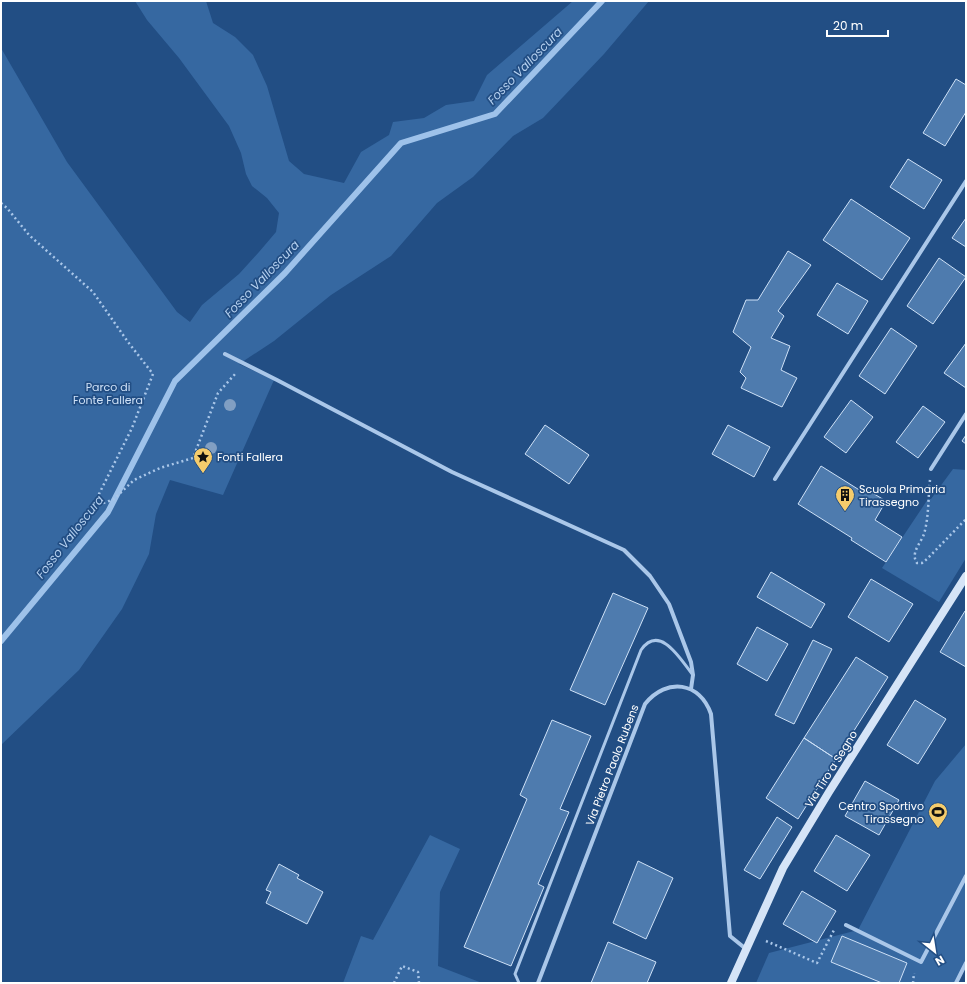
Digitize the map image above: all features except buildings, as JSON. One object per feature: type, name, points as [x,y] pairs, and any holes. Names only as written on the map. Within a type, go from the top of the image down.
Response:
[{"type":"main road","name":"Via Tiro a Segno","points":[[731,983],[783,868],[829,792],[966,576]]},
{"type":"street","points":[[775,479],[966,181]]},
{"type":"street","points":[[225,354],[452,472],[624,550],[650,576],[670,604],[691,662],[693,675],[692,689],[702,697],[708,705],[711,714],[730,936],[746,948]]},
{"type":"street","points":[[930,469],[966,414]]},
{"type":"street","name":"Via Pietro Paolo Rubens","points":[[538,983],[646,704],[651,696],[666,687],[684,687],[692,689]]},
{"type":"street","points":[[846,924],[921,962],[966,876]]},
{"type":"street","points":[[956,983],[966,962]]},
{"type":"lane","points":[[519,983],[515,974],[641,650],[648,642],[653,640],[662,641],[671,647],[693,675]]},
{"type":"path","points":[[1,203],[30,235],[93,292],[128,342],[153,374],[132,428],[98,496],[101,504],[114,499],[134,480],[160,468],[193,458],[218,393],[245,364]]},
{"type":"path","points":[[930,469],[926,524],[924,535],[914,554],[914,560],[917,563],[922,563],[927,560],[966,519]]},
{"type":"path","points":[[760,938],[817,963],[838,923],[846,924]]},
{"type":"path","points":[[394,983],[402,966],[418,972],[419,983]]},
{"type":"green space","name":"Parco di Fonte Fallera","points":[[135,1],[206,1],[213,23],[235,37],[253,55],[267,86],[289,161],[304,174],[344,183],[361,152],[389,135],[393,122],[424,118],[446,105],[474,101],[487,75],[573,1],[649,1],[604,54],[543,118],[513,136],[473,177],[437,203],[391,256],[331,295],[274,341],[239,364],[274,380],[223,495],[170,480],[156,514],[149,554],[122,609],[79,670],[1,745],[1,48],[67,162],[177,312],[190,322],[202,305],[239,274],[276,232],[279,213],[267,198],[252,186],[246,174],[241,153],[229,126],[179,58],[147,20]]},
{"type":"green space","points":[[953,469],[966,470],[966,558],[939,602],[882,568],[928,499],[931,499]]},
{"type":"green space","name":"Centro Sportivo Tirassegno","points":[[966,744],[966,962],[956,983],[756,983],[769,953],[858,930],[935,781]]},
{"type":"green space","points":[[430,835],[460,849],[440,892],[438,966],[482,983],[343,983],[361,936],[373,940]]},
{"type":"waterway","name":"Fosso Valloscura","points":[[1,641],[108,512],[175,381],[285,273],[401,143],[495,114],[602,1]]},
{"type":"place","name":"Fonti Fallera","points":[[203,474]]},
{"type":"place","name":"Scuola Primaria Tirassegno","points":[[845,512]]},
{"type":"place","name":"Centro Sportivo Tirassegno","points":[[938,829]]}]
